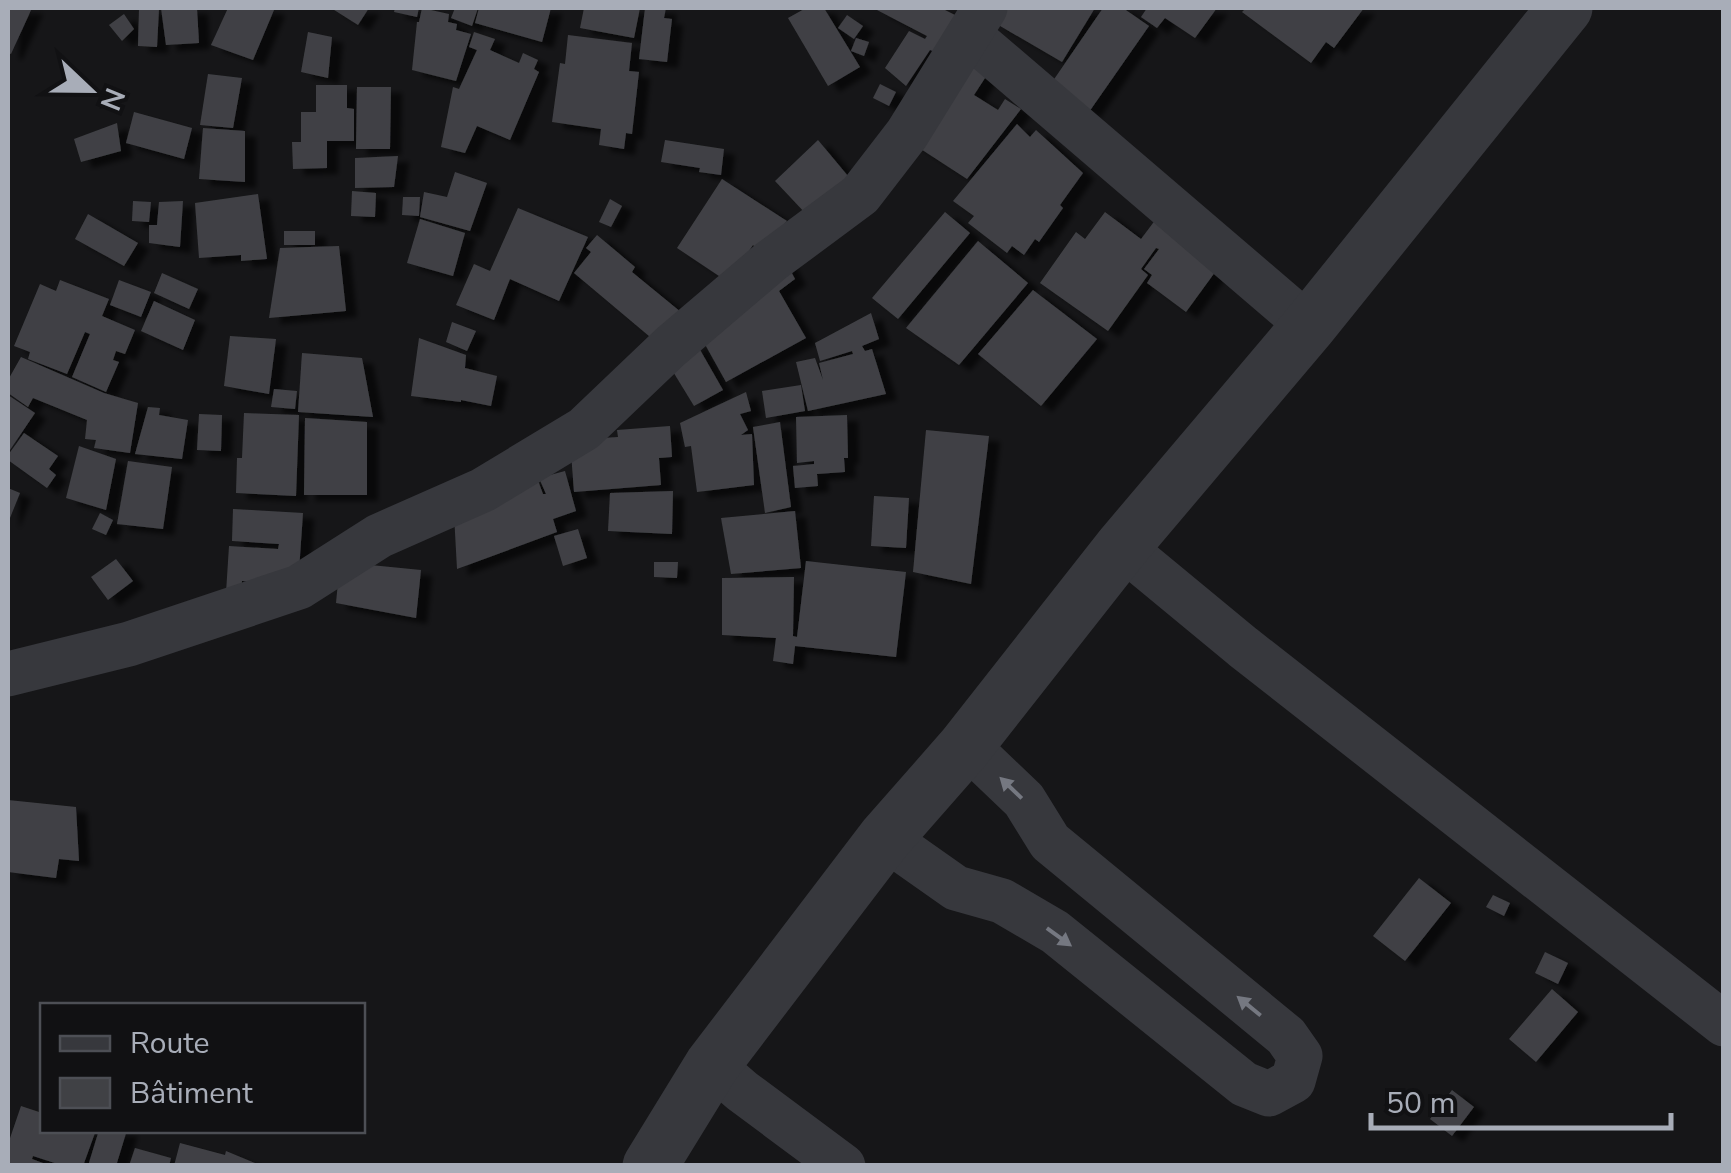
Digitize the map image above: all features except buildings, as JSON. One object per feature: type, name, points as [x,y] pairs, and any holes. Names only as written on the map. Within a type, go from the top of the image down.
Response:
[{"type":"street","points":[[650,1166],[727,1078],[886,838],[964,748],[1122,546],[1309,326],[1565,8]]},
{"type":"street","points":[[8,674],[129,644],[299,586],[379,536],[483,490],[584,429],[670,347],[771,261],[860,195],[907,134],[977,21],[1309,326]]},
{"type":"street","points":[[1122,546],[1259,659],[1724,1024]]},
{"type":"street","points":[[886,838],[956,888],[1002,901],[1055,932],[1244,1084],[1269,1094],[1293,1080],[1300,1056],[1286,1036],[1050,842],[1024,800],[964,748]]},
{"type":"street","points":[[1002,901],[1050,842]]},
{"type":"street","points":[[727,1078],[843,1166]]}]
